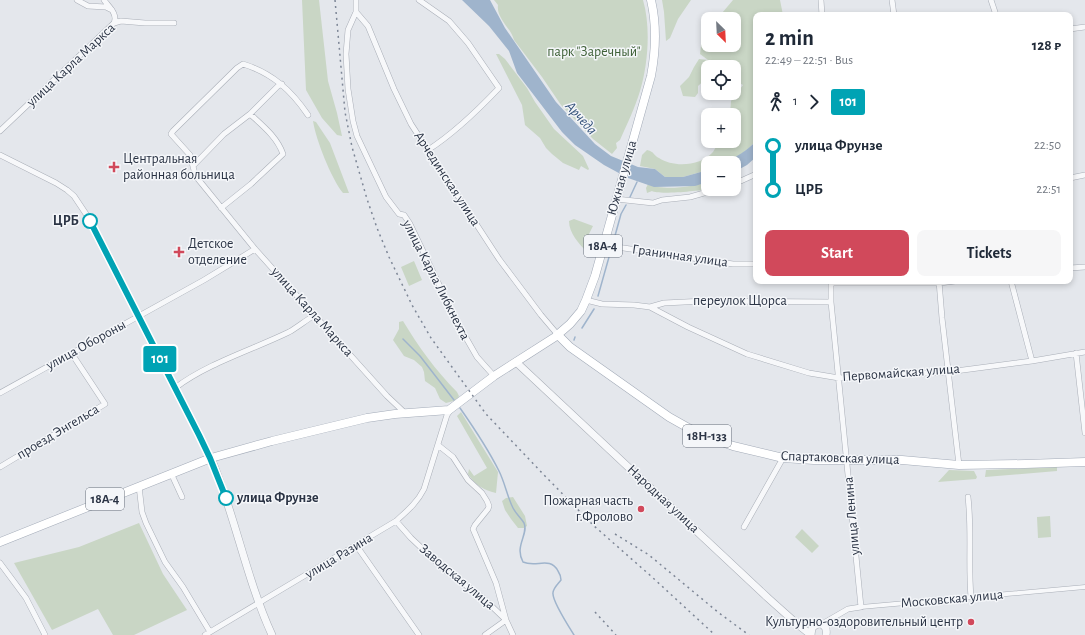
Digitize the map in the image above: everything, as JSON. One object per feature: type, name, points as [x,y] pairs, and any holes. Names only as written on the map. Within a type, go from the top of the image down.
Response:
[{"type":"main road","name":"Южная улица","points":[[452,408],[494,376],[558,335],[581,311],[586,300],[603,245],[649,83],[654,59],[656,31],[651,0]]},
{"type":"main road","name":"Спартаковская улица","points":[[558,335],[570,347],[669,417],[700,434],[733,446],[783,458],[902,460],[959,465],[1085,462]]},
{"type":"main road","name":"18А-4","points":[[0,542],[210,458],[321,428],[367,418],[405,413],[440,412],[452,408]]},
{"type":"street","name":"улица Карла Маркса","points":[[77,0],[88,6],[106,7],[112,10]]},
{"type":"street","points":[[104,0],[112,10],[115,20],[114,23]]},
{"type":"street","name":"улица Карла Либкнехта","points":[[356,0],[356,12],[348,30],[346,54],[348,89],[357,136],[386,197],[399,214],[404,215],[410,224],[457,322],[477,356],[494,376]]},
{"type":"street","points":[[419,0],[449,21],[468,43],[499,88],[467,119],[428,150]]},
{"type":"street","points":[[820,0],[822,12]]},
{"type":"street","points":[[892,0],[894,12]]},
{"type":"street","points":[[991,0],[995,12]]},
{"type":"street","name":"Арчединская улица","points":[[356,12],[368,26],[394,89],[411,124],[499,259],[558,335]]},
{"type":"street","name":"улица Карла Маркса","points":[[0,132],[114,23],[121,21],[174,23]]},
{"type":"street","points":[[1073,29],[1085,27]]},
{"type":"street","name":"улица Карла Маркса","points":[[308,115],[282,84],[264,72],[243,64],[191,112],[171,134],[190,155],[198,179],[255,249],[384,393],[405,413]]},
{"type":"street","points":[[193,166],[224,134],[250,114],[278,86],[282,84]]},
{"type":"street","points":[[221,208],[283,154],[270,133],[250,114]]},
{"type":"street","points":[[0,155],[56,182],[74,196],[92,223],[210,458],[224,489],[259,603],[272,635]]},
{"type":"street","points":[[1073,177],[1085,175]]},
{"type":"street","points":[[741,181],[753,177]]},
{"type":"street","points":[[616,200],[653,203],[701,194]]},
{"type":"street","name":"Граничная улица","points":[[603,245],[733,264],[753,264]]},
{"type":"street","name":"улица Обороны","points":[[0,393],[72,354],[255,249]]},
{"type":"street","points":[[1073,268],[1085,267]]},
{"type":"street","name":"улица Ленина","points":[[831,284],[831,302],[861,607]]},
{"type":"street","points":[[940,284],[942,318],[959,465]]},
{"type":"street","points":[[1012,284],[1032,361]]},
{"type":"street","name":"Первомайская улица","points":[[586,300],[602,304],[650,307],[747,354],[809,373],[839,378],[948,372],[1032,361],[1085,352]]},
{"type":"street","name":"переулок Щорса","points":[[650,307],[664,303],[705,301],[831,302]]},
{"type":"street","points":[[175,388],[184,381],[206,369],[291,331],[315,315]]},
{"type":"street","points":[[1076,353],[1085,433]]},
{"type":"street","name":"проезд Энгельса","points":[[0,467],[106,404],[72,354]]},
{"type":"street","name":"Народная улица","points":[[516,362],[796,623],[811,635]]},
{"type":"street","name":"улица Разина","points":[[205,635],[396,521],[415,504],[420,497],[447,415],[452,408]]},
{"type":"street","points":[[438,445],[453,457],[468,480],[482,493],[489,506],[488,510],[473,529],[496,583],[506,620],[486,635]]},
{"type":"street","points":[[744,527],[783,458]]},
{"type":"street","points":[[171,473],[182,497]]},
{"type":"street","points":[[139,486],[142,512],[146,523],[165,562],[183,587],[210,632]]},
{"type":"street","points":[[968,497],[971,517],[969,569],[971,597]]},
{"type":"street","name":"Заводская улица","points":[[396,521],[411,538],[446,571],[482,597],[506,620],[514,635]]},
{"type":"street","points":[[356,545],[419,635]]},
{"type":"street","points":[[0,563],[26,598],[45,635]]},
{"type":"street","name":"Московская улица","points":[[822,624],[848,609],[861,607],[1085,587]]},
{"type":"street","points":[[796,623],[808,626],[822,624],[826,627],[828,634]]},
{"type":"street","points":[[811,635],[811,630],[814,624]]},
{"type":"green space","points":[[302,0],[319,0],[328,81],[342,136],[337,135],[322,118],[306,90]]},
{"type":"green space","name":"парк \"Заречный\"","points":[[494,0],[643,0],[647,22],[648,46],[643,81],[633,110],[620,140],[616,143],[617,148],[612,154],[593,139],[561,105],[514,40],[510,31],[501,19],[498,5]]},
{"type":"green space","points":[[662,0],[691,0],[678,19],[670,38],[666,41],[664,12]]},
{"type":"green space","points":[[733,0],[780,0],[782,12],[753,12],[753,144],[738,156],[709,156],[715,148],[741,148],[741,108],[730,108],[732,100],[741,100],[741,88],[743,85],[741,84],[741,60],[708,60],[700,54],[701,46],[701,52],[741,52],[741,12],[723,12]]},
{"type":"green space","points":[[496,54],[499,54],[505,59],[527,88],[554,129],[583,156],[589,169],[588,170],[581,166],[579,170],[563,163],[546,148],[540,138],[525,125],[522,105]]},
{"type":"green space","points":[[699,59],[708,60],[701,60],[701,83],[698,86],[698,93],[695,97],[683,96],[680,86],[689,77]]},
{"type":"green space","points":[[313,121],[316,122],[330,143],[349,193],[343,193],[329,169]]},
{"type":"green space","points":[[647,150],[657,157],[672,163],[695,163],[701,160],[701,172],[683,177],[665,177],[655,169],[640,166],[642,155]]},
{"type":"green space","points":[[648,184],[669,188],[701,184],[701,190],[670,193],[652,191],[647,193],[646,188]]},
{"type":"green space","points":[[574,219],[593,226],[589,234],[587,252],[578,242],[569,225],[569,221]]},
{"type":"green space","points":[[414,261],[422,280],[409,286],[401,267]]},
{"type":"green space","points":[[403,321],[428,358],[457,392],[459,396],[455,400],[446,403],[440,399],[435,388],[425,381],[422,367],[414,360],[404,356],[393,340],[399,329],[399,322]]},
{"type":"green space","points":[[461,412],[498,472],[496,493],[480,486],[468,474],[469,469],[474,476],[487,468],[457,416]]},
{"type":"green space","points":[[1057,467],[1057,471],[985,477],[986,470]]},
{"type":"green space","points":[[949,470],[974,471],[977,477],[976,479],[938,482]]},
{"type":"green space","points":[[513,497],[525,516],[527,526],[524,528],[518,528],[505,510],[502,501],[506,498]]},
{"type":"green space","points":[[1050,516],[1051,537],[1038,538],[1037,517]]},
{"type":"green space","points":[[139,523],[163,574],[187,610],[134,635],[113,635],[98,609],[52,630],[14,563],[79,547]]},
{"type":"green space","points":[[802,529],[819,546],[812,553],[795,537]]},
{"type":"water","points":[[462,0],[490,0],[505,28],[556,102],[595,144],[611,156],[638,167],[655,169],[665,177],[683,177],[701,172],[701,184],[695,186],[654,187],[628,178],[604,165],[575,145],[562,132],[517,73],[509,51],[489,26]]},
{"type":"water","points":[[753,144],[753,160],[741,168],[741,156],[737,156]]},
{"type":"waterway","points":[[630,197],[637,182]]},
{"type":"waterway","points":[[613,243],[621,214],[626,205]]},
{"type":"waterway","points":[[598,296],[611,250]]},
{"type":"waterway","points":[[582,328],[594,309]]},
{"type":"waterway","points":[[403,339],[420,356],[454,400]]},
{"type":"waterway","points":[[460,408],[490,455],[501,476],[513,508],[524,523],[525,531],[520,551],[523,562],[533,564],[551,564],[560,574],[561,580],[553,590],[553,594],[556,603],[574,635]]},
{"type":"railway","points":[[335,0],[345,112],[352,147],[377,228],[412,305],[431,338],[486,414],[545,476],[593,525],[715,635]]},
{"type":"railway","points":[[615,534],[649,555],[719,613],[749,635]]},
{"type":"railway","points":[[595,612],[616,635]]},
{"type":"bus line","name":"101","points":[[90,221],[199,435],[224,489],[226,498]]},
{"type":"place","name":"Центральная районная больница","points":[[114,167]]},
{"type":"place","name":"ЦРБ","points":[[90,221]]},
{"type":"place","name":"Детское отделение","points":[[179,252]]},
{"type":"place","name":"улица Фрунзе","points":[[226,498]]},
{"type":"place","name":"Пожарная часть г.Фролово","points":[[641,509]]},
{"type":"place","name":"Культурно-оздоровительный центр","points":[[971,622]]},
{"type":"water label","name":"Арчеда","points":[[581,118]]}]
